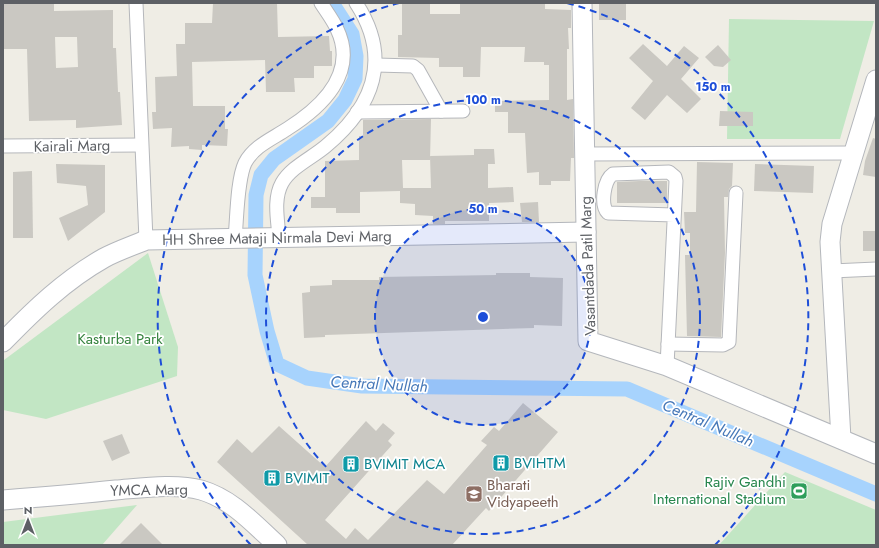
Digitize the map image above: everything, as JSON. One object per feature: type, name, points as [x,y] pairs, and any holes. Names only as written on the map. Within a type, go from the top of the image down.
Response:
[{"type":"street","points":[[136,3],[146,240]]},
{"type":"street","points":[[238,238],[241,182],[245,164],[259,146],[317,108],[337,83],[342,66],[342,46],[337,29],[320,3]]},
{"type":"street","points":[[276,238],[278,201],[282,184],[289,174],[335,138],[366,100],[376,65],[375,46],[367,20],[356,3]]},
{"type":"street","name":"Vasantdada Patil Marg","points":[[582,3],[588,341],[667,366],[876,454]]},
{"type":"street","points":[[376,65],[413,66],[418,70],[441,111]]},
{"type":"street","points":[[841,439],[830,242],[832,224],[855,153],[876,80]]},
{"type":"street","points":[[357,112],[463,111]]},
{"type":"street","name":"Kairali Marg","points":[[3,146],[141,145]]},
{"type":"street","points":[[585,154],[855,153]]},
{"type":"street","points":[[667,366],[676,181],[672,173],[613,174],[608,177],[604,207],[608,213],[674,215]]},
{"type":"street","points":[[668,344],[723,345],[730,340],[736,193]]},
{"type":"street","name":"HH Shree Mataji Nirmala Devi Marg","points":[[3,342],[38,306],[73,277],[105,257],[146,240],[586,232]]},
{"type":"street","points":[[832,271],[876,269]]},
{"type":"street","name":"YMCA Marg","points":[[3,500],[139,488],[178,488],[200,490],[220,498],[239,510],[277,545]]},
{"type":"green space","points":[[729,19],[874,21],[840,139],[727,139]]},
{"type":"green space","name":"Kasturba Park","points":[[148,253],[178,347],[177,376],[46,419],[3,410],[4,360]]},
{"type":"green space","name":"Rajiv Gandhi International Stadium","points":[[785,472],[876,510],[876,545],[719,545]]},
{"type":"green space","points":[[137,505],[102,545],[3,545],[3,522]]},
{"type":"building","points":[[3,3],[54,3],[54,11],[113,10],[113,48],[116,48],[118,92],[120,92],[122,125],[76,128],[76,120],[29,121],[27,49],[3,49]],"holes":[[[55,37],[77,37],[78,67],[56,68]]]},
{"type":"building","points":[[213,3],[277,3],[278,37],[329,36],[330,51],[332,51],[332,66],[314,66],[314,78],[294,78],[295,92],[266,92],[265,60],[192,62],[193,106],[225,106],[225,129],[228,129],[227,146],[202,145],[202,150],[189,149],[189,146],[171,147],[172,128],[153,129],[152,112],[156,112],[155,77],[177,76],[176,44],[185,44],[185,23],[212,23]]},
{"type":"building","points":[[402,3],[430,3],[430,14],[460,14],[460,3],[545,3],[545,9],[571,10],[571,28],[568,28],[569,49],[567,49],[567,100],[573,99],[574,158],[571,158],[570,181],[551,181],[551,185],[539,185],[539,172],[527,173],[525,133],[508,133],[508,112],[495,112],[495,101],[549,100],[549,65],[544,65],[544,62],[524,62],[525,47],[481,47],[480,77],[463,77],[463,67],[439,67],[439,58],[398,57],[398,35],[402,35]]},
{"type":"building","points":[[599,3],[626,3],[626,20],[599,20]]},
{"type":"building","points":[[643,44],[667,66],[684,46],[699,58],[681,79],[701,99],[687,113],[667,95],[645,120],[631,108],[653,81],[629,58]]},
{"type":"building","points":[[718,45],[731,60],[723,67],[714,66],[705,57]]},
{"type":"building","points":[[720,111],[753,112],[753,126],[719,126]]},
{"type":"building","points":[[431,119],[430,156],[474,155],[474,149],[494,149],[495,164],[488,164],[488,188],[513,187],[514,202],[489,203],[489,221],[445,221],[445,224],[433,224],[433,216],[415,215],[415,204],[400,203],[400,191],[360,192],[360,213],[336,213],[336,208],[311,208],[311,197],[325,197],[325,161],[359,160],[359,136],[363,136],[363,120]],"holes":[[[430,158],[431,188],[403,188],[402,160],[430,160]]]},
{"type":"building","points":[[873,138],[876,139],[876,177],[863,175],[865,161]]},
{"type":"building","points":[[697,162],[733,163],[732,186],[729,189],[728,197],[724,197],[725,253],[721,337],[687,336],[685,255],[690,255],[690,233],[685,233],[684,212],[696,212]]},
{"type":"building","points":[[56,164],[105,165],[105,212],[68,241],[59,218],[88,205],[86,186],[57,183]]},
{"type":"building","points":[[755,164],[814,166],[813,193],[754,191]]},
{"type":"building","points":[[32,171],[33,238],[13,238],[13,172]]},
{"type":"building","points":[[667,181],[667,203],[617,203],[617,182]]},
{"type":"building","points":[[538,202],[539,222],[522,222],[520,203]]},
{"type":"building","points":[[863,231],[876,231],[876,251],[863,251]]},
{"type":"building","points":[[496,273],[530,273],[530,277],[563,278],[562,326],[534,325],[534,328],[325,335],[325,337],[304,338],[302,293],[310,292],[310,286],[332,285],[332,280],[379,280],[379,277],[496,275]]},
{"type":"building","points":[[523,403],[558,432],[489,511],[486,508],[452,545],[308,545],[217,462],[237,439],[252,453],[279,426],[325,467],[366,421],[376,431],[383,423],[395,433],[388,441],[392,445],[325,520],[346,539],[355,528],[368,540],[427,480],[444,494],[487,445],[481,441],[494,427],[499,431]]},
{"type":"building","points":[[122,434],[130,453],[112,461],[103,441]]},
{"type":"building","points":[[141,523],[163,545],[119,545]]},
{"type":"waterway","name":"Central Nullah","points":[[332,3],[352,34],[356,56],[355,79],[345,100],[328,121],[274,159],[261,175],[256,195],[255,275],[267,331],[277,364],[307,378],[362,386],[627,389],[876,494]]},
{"type":"place","name":"BVIHTM","points":[[501,463]]},
{"type":"place","name":"BVIMIT MCA","points":[[351,464]]},
{"type":"place","name":"BVIMIT","points":[[272,478]]},
{"type":"place","name":"Rajiv Gandhi International Stadium","points":[[799,491]]},
{"type":"place","name":"Bharati Vidyapeeth","points":[[474,494]]}]
